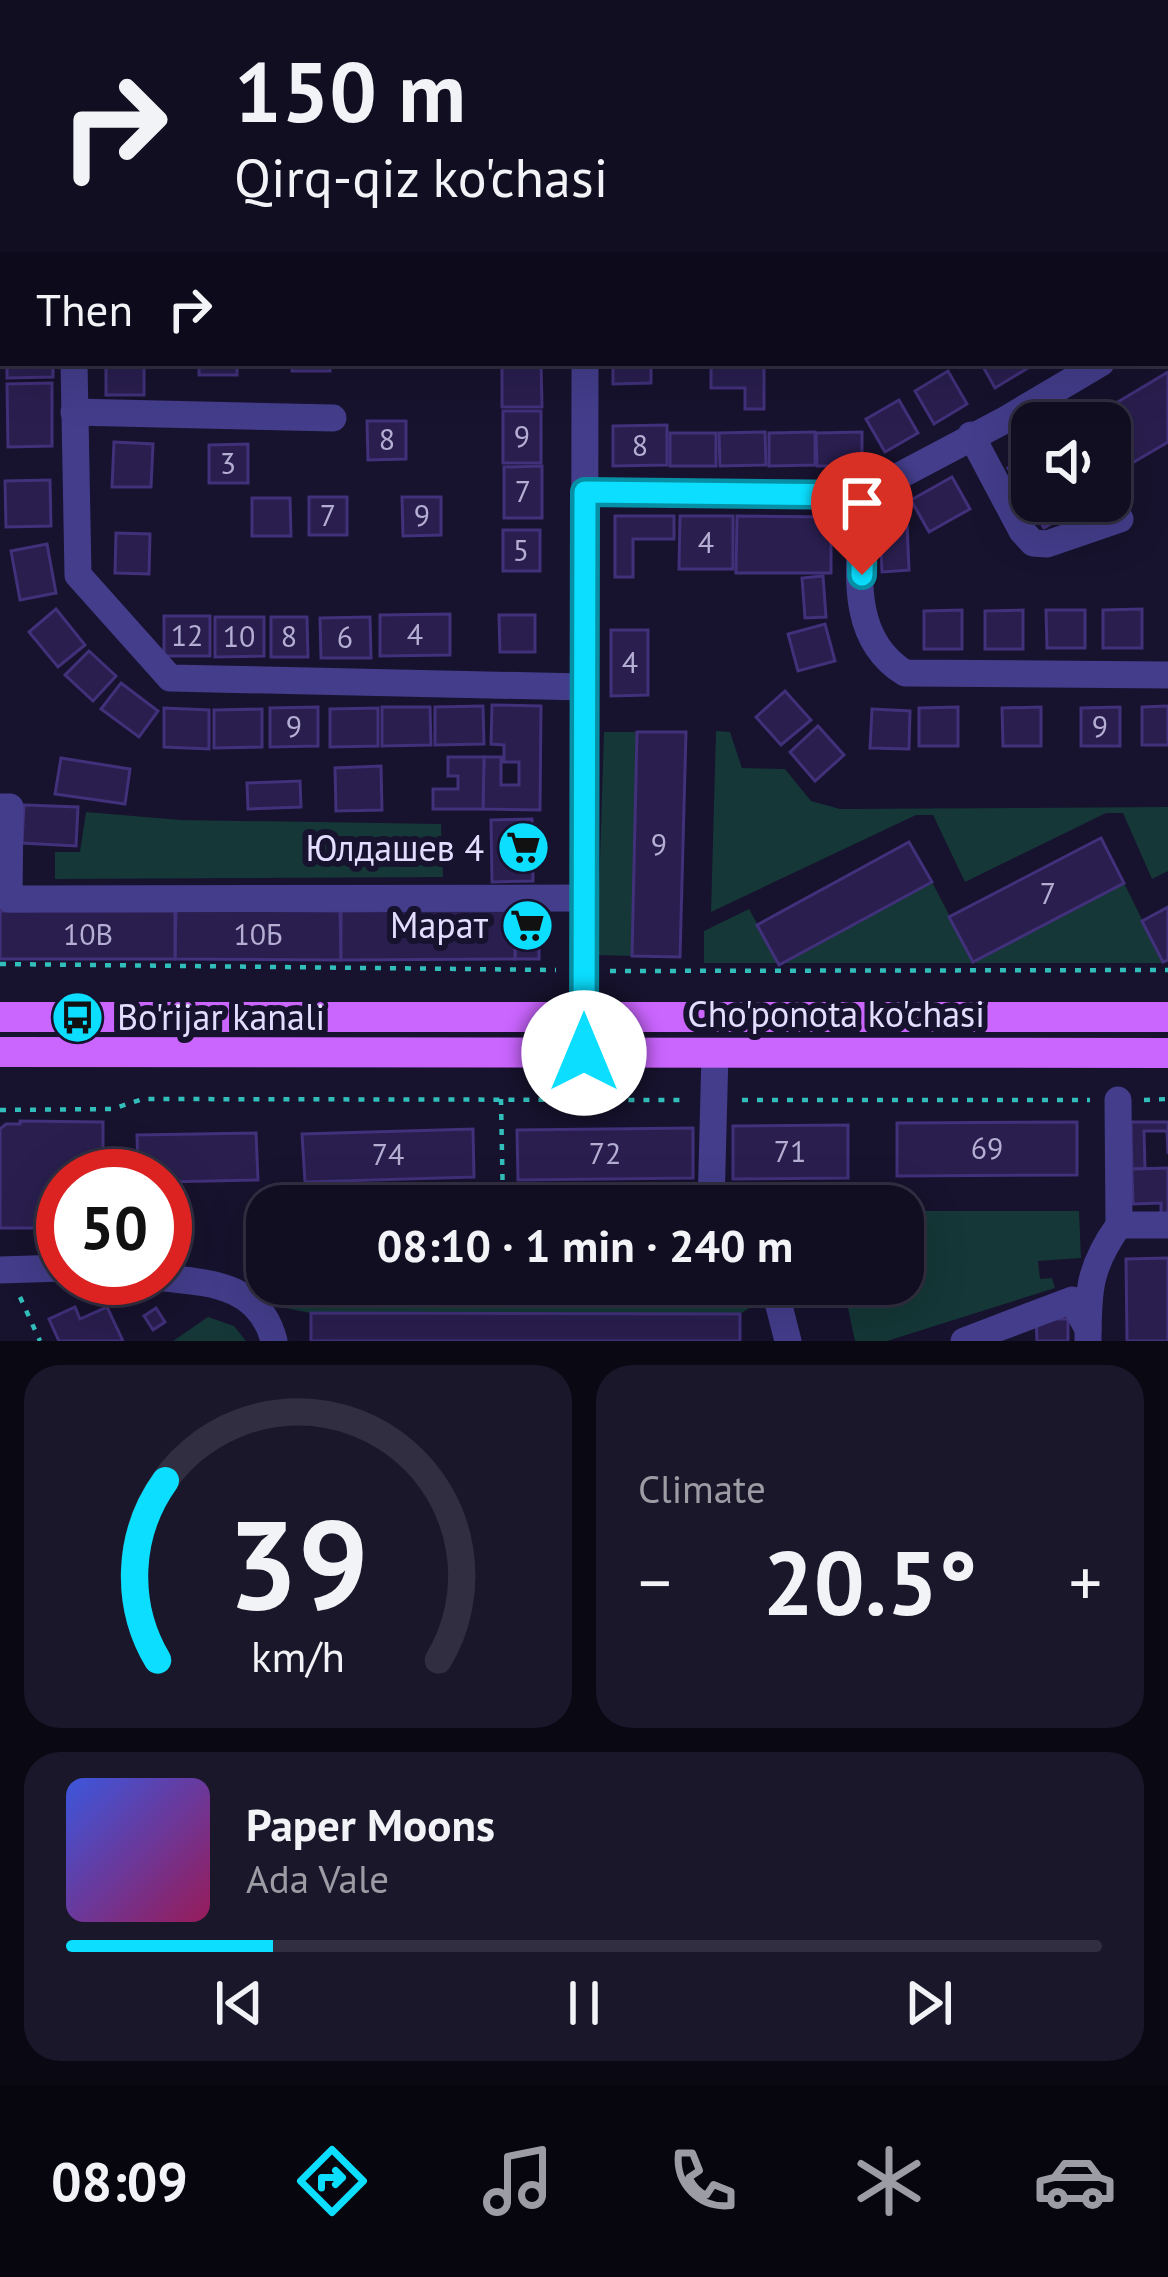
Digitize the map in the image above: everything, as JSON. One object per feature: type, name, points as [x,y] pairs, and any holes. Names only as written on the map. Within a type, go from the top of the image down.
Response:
[{"type":"main road","points":[[584,1016],[584,1053]]},
{"type":"main road","name":"Cho'ponota ko'chasi","points":[[0,1017],[1168,1017]]},
{"type":"main road","name":"Cho'ponota ko'chasi","points":[[0,1052],[1168,1053]]},
{"type":"street","points":[[74,366],[77,574],[170,678],[583,687]]},
{"type":"street","points":[[584,1016],[585,366]]},
{"type":"street","points":[[585,492],[863,495],[1097,366]]},
{"type":"street","points":[[74,412],[333,418]]},
{"type":"street","points":[[971,435],[1011,510]]},
{"type":"street","points":[[863,495],[861,615],[868,636],[904,673],[1168,675]]},
{"type":"street","points":[[1017,522],[1034,543],[1047,544],[1111,522]]},
{"type":"street","points":[[0,807],[10,807],[5,899],[584,898]]},
{"type":"street","points":[[711,1185],[715,1053]]},
{"type":"street","points":[[1088,1335],[1081,1294],[1096,1257],[1119,1225],[1118,1100]]},
{"type":"street","points":[[1119,1225],[1168,1225]]},
{"type":"street","points":[[3,1270],[36,1269]]},
{"type":"street","points":[[192,1281],[244,1295],[264,1314],[274,1341]]},
{"type":"street","points":[[964,1341],[1081,1294]]},
{"type":"street","points":[[779,1305],[788,1341]]},
{"type":"path","points":[[0,1110],[112,1109],[143,1099],[1168,1100]]},
{"type":"path","points":[[501,1099],[503,1185]]},
{"type":"path","points":[[3,1270],[40,1341]]},
{"type":"green space","points":[[716,731],[730,732],[742,768],[785,769],[811,801],[840,809],[1168,807],[1168,871],[1152,879],[1123,813],[1106,813],[965,882],[933,815],[916,815],[711,912]]},
{"type":"green space","points":[[604,732],[637,732],[632,956],[597,955]]},
{"type":"green space","points":[[86,812],[181,820],[441,824],[443,877],[55,879],[55,852],[80,852]]},
{"type":"green space","points":[[932,882],[973,961],[1124,883],[1163,962],[1168,963],[784,963]]},
{"type":"green space","points":[[749,909],[779,963],[704,963],[704,931]]},
{"type":"green space","points":[[924,1211],[1079,1211],[1081,1258],[1038,1261],[1040,1279],[1052,1278],[1055,1288],[887,1341],[855,1341],[847,1305],[924,1305]]},
{"type":"green space","points":[[754,1305],[740,1314],[311,1313],[275,1306]]},
{"type":"green space","points":[[208,1317],[234,1326],[246,1341],[173,1341]]},
{"type":"building","points":[[7,366],[53,366],[53,377],[7,378]]},
{"type":"building","points":[[106,366],[144,366],[144,395],[106,395]]},
{"type":"building","points":[[199,366],[237,366],[237,375],[199,375]]},
{"type":"building","points":[[292,366],[330,366],[330,371],[292,371]]},
{"type":"building","points":[[502,366],[541,366],[542,407],[502,407]]},
{"type":"building","points":[[613,366],[651,366],[651,383],[613,384]]},
{"type":"building","points":[[711,366],[764,366],[764,409],[745,409],[745,388],[711,388]]},
{"type":"building","points":[[983,366],[1027,366],[1028,368],[995,388]]},
{"type":"building","points":[[948,371],[967,404],[934,424],[915,391]]},
{"type":"building","points":[[1168,372],[1168,442],[1131,464],[1131,402],[1118,402]]},
{"type":"building","points":[[52,383],[52,446],[8,447],[7,384]]},
{"type":"building","points":[[899,400],[918,433],[885,452],[866,419]]},
{"type":"building","points":[[503,411],[541,411],[541,463],[503,463]]},
{"type":"building","points":[[367,421],[406,421],[406,459],[368,460]]},
{"type":"building","points":[[667,425],[667,465],[613,466],[613,426]]},
{"type":"building","points":[[765,432],[766,465],[720,466],[719,433]]},
{"type":"building","points":[[815,432],[815,465],[769,466],[769,433]]},
{"type":"building","points":[[862,432],[862,466],[817,466],[816,433]]},
{"type":"building","points":[[670,433],[716,433],[716,466],[670,466]]},
{"type":"building","points":[[114,442],[153,444],[151,487],[112,487]]},
{"type":"building","points":[[248,444],[248,483],[209,483],[209,445]]},
{"type":"building","points":[[542,466],[542,518],[504,518],[504,467]]},
{"type":"building","points":[[952,477],[970,509],[929,532],[911,500]]},
{"type":"building","points":[[50,480],[51,526],[6,527],[5,481]]},
{"type":"building","points":[[309,497],[347,497],[347,535],[309,535]]},
{"type":"building","points":[[402,497],[441,497],[441,535],[403,536]]},
{"type":"building","points":[[252,498],[290,498],[291,536],[252,536]]},
{"type":"building","points":[[615,516],[674,516],[674,539],[633,539],[633,577],[615,577]]},
{"type":"building","points":[[680,516],[733,516],[733,569],[679,569]]},
{"type":"building","points":[[737,516],[831,517],[831,573],[736,573]]},
{"type":"building","points":[[907,522],[909,570],[882,572],[880,524]]},
{"type":"building","points":[[503,530],[540,530],[540,571],[503,571]]},
{"type":"building","points":[[116,533],[150,534],[149,574],[115,573]]},
{"type":"building","points":[[47,544],[56,593],[20,600],[11,551]]},
{"type":"building","points":[[823,576],[826,617],[805,618],[802,578]]},
{"type":"building","points":[[56,609],[85,645],[58,667],[29,632]]},
{"type":"building","points":[[1142,609],[1142,648],[1103,648],[1103,610]]},
{"type":"building","points":[[962,610],[962,649],[924,649],[924,611]]},
{"type":"building","points":[[1023,610],[1023,649],[985,649],[985,611]]},
{"type":"building","points":[[1046,610],[1085,610],[1085,648],[1047,648]]},
{"type":"building","points":[[450,614],[450,655],[380,656],[380,615]]},
{"type":"building","points":[[499,615],[535,615],[535,652],[500,652]]},
{"type":"building","points":[[164,616],[210,616],[210,656],[164,656]]},
{"type":"building","points":[[215,617],[264,617],[264,656],[215,657]]},
{"type":"building","points":[[271,617],[307,617],[308,657],[271,657]]},
{"type":"building","points":[[370,617],[371,658],[321,658],[320,618]]},
{"type":"building","points":[[825,624],[835,661],[798,671],[788,634]]},
{"type":"building","points":[[611,630],[648,630],[648,695],[611,696]]},
{"type":"building","points":[[89,651],[116,676],[93,701],[65,675]]},
{"type":"building","points":[[121,683],[158,711],[139,737],[101,709]]},
{"type":"building","points":[[785,691],[811,720],[781,745],[756,717]]},
{"type":"building","points":[[492,705],[541,706],[540,810],[483,809],[484,757],[501,757],[501,785],[519,785],[519,762],[504,762],[504,745],[491,744]]},
{"type":"building","points":[[483,706],[484,744],[435,745],[435,707]]},
{"type":"building","points":[[1168,706],[1168,745],[1142,745],[1142,707]]},
{"type":"building","points":[[318,707],[318,746],[270,747],[270,708]]},
{"type":"building","points":[[382,707],[430,707],[431,745],[382,746]]},
{"type":"building","points":[[958,707],[958,746],[919,746],[919,708]]},
{"type":"building","points":[[1041,707],[1041,746],[1003,746],[1002,708]]},
{"type":"building","points":[[1120,707],[1120,746],[1081,746],[1081,708]]},
{"type":"building","points":[[164,708],[209,710],[209,749],[164,747]]},
{"type":"building","points":[[378,708],[378,746],[330,747],[330,709]]},
{"type":"building","points":[[262,709],[262,747],[214,748],[214,710]]},
{"type":"building","points":[[872,709],[910,711],[909,749],[870,748]]},
{"type":"building","points":[[818,726],[844,755],[815,781],[790,752]]},
{"type":"building","points":[[637,732],[686,732],[680,957],[632,956]]},
{"type":"building","points":[[448,757],[484,757],[483,809],[433,809],[433,789],[458,789],[458,776],[448,776]]},
{"type":"building","points":[[61,758],[130,769],[125,804],[55,794]]},
{"type":"building","points":[[381,766],[382,810],[336,811],[335,768]]},
{"type":"building","points":[[300,781],[301,807],[248,809],[247,783]]},
{"type":"building","points":[[24,805],[78,807],[76,846],[22,843]]},
{"type":"building","points":[[532,819],[533,881],[492,882],[491,820]]},
{"type":"building","points":[[1101,838],[1124,883],[973,962],[949,917]]},
{"type":"building","points":[[909,842],[932,882],[779,965],[757,925]]},
{"type":"building","points":[[1168,907],[1168,960],[1163,962],[1142,921]]},
{"type":"building","points":[[176,910],[340,911],[341,960],[175,959]]},
{"type":"building","points":[[515,910],[539,910],[539,959],[515,959]]},
{"type":"building","points":[[515,910],[515,959],[341,960],[341,911]]},
{"type":"building","points":[[0,911],[175,911],[175,959],[0,959]]},
{"type":"building","points":[[103,1122],[103,1149],[36,1149],[36,1228],[0,1228],[0,1129],[20,1124]]},
{"type":"building","points":[[1077,1122],[1077,1175],[897,1176],[897,1123]]},
{"type":"building","points":[[1131,1122],[1168,1122],[1168,1154],[1167,1131],[1144,1131],[1145,1169],[1132,1169]]},
{"type":"building","points":[[848,1125],[848,1178],[733,1179],[733,1126]]},
{"type":"building","points":[[693,1128],[693,1178],[518,1180],[517,1130]]},
{"type":"building","points":[[473,1129],[474,1177],[305,1182],[302,1134]]},
{"type":"building","points":[[256,1133],[258,1180],[192,1181],[192,1149],[137,1149],[137,1135]]},
{"type":"building","points":[[1168,1168],[1168,1216],[1161,1216],[1161,1203],[1133,1204],[1132,1169]]},
{"type":"building","points":[[1168,1258],[1168,1341],[1127,1341],[1126,1259]]},
{"type":"building","points":[[75,1307],[80,1319],[107,1307],[123,1341],[59,1341],[49,1319]]},
{"type":"building","points":[[156,1308],[165,1322],[153,1330],[144,1316]]},
{"type":"building","points":[[311,1313],[740,1314],[740,1341],[311,1341]]},
{"type":"building","points":[[1036,1319],[1068,1319],[1068,1341],[1037,1341]]},
{"type":"place","name":"Юлдашев 4","points":[[523,848]]},
{"type":"place","name":"Марат","points":[[527,925]]},
{"type":"place","name":"Bo'rijar kanali","points":[[78,1017]]},
{"type":"route","points":[[584,1053],[585,492],[863,495],[862,575]]}]
